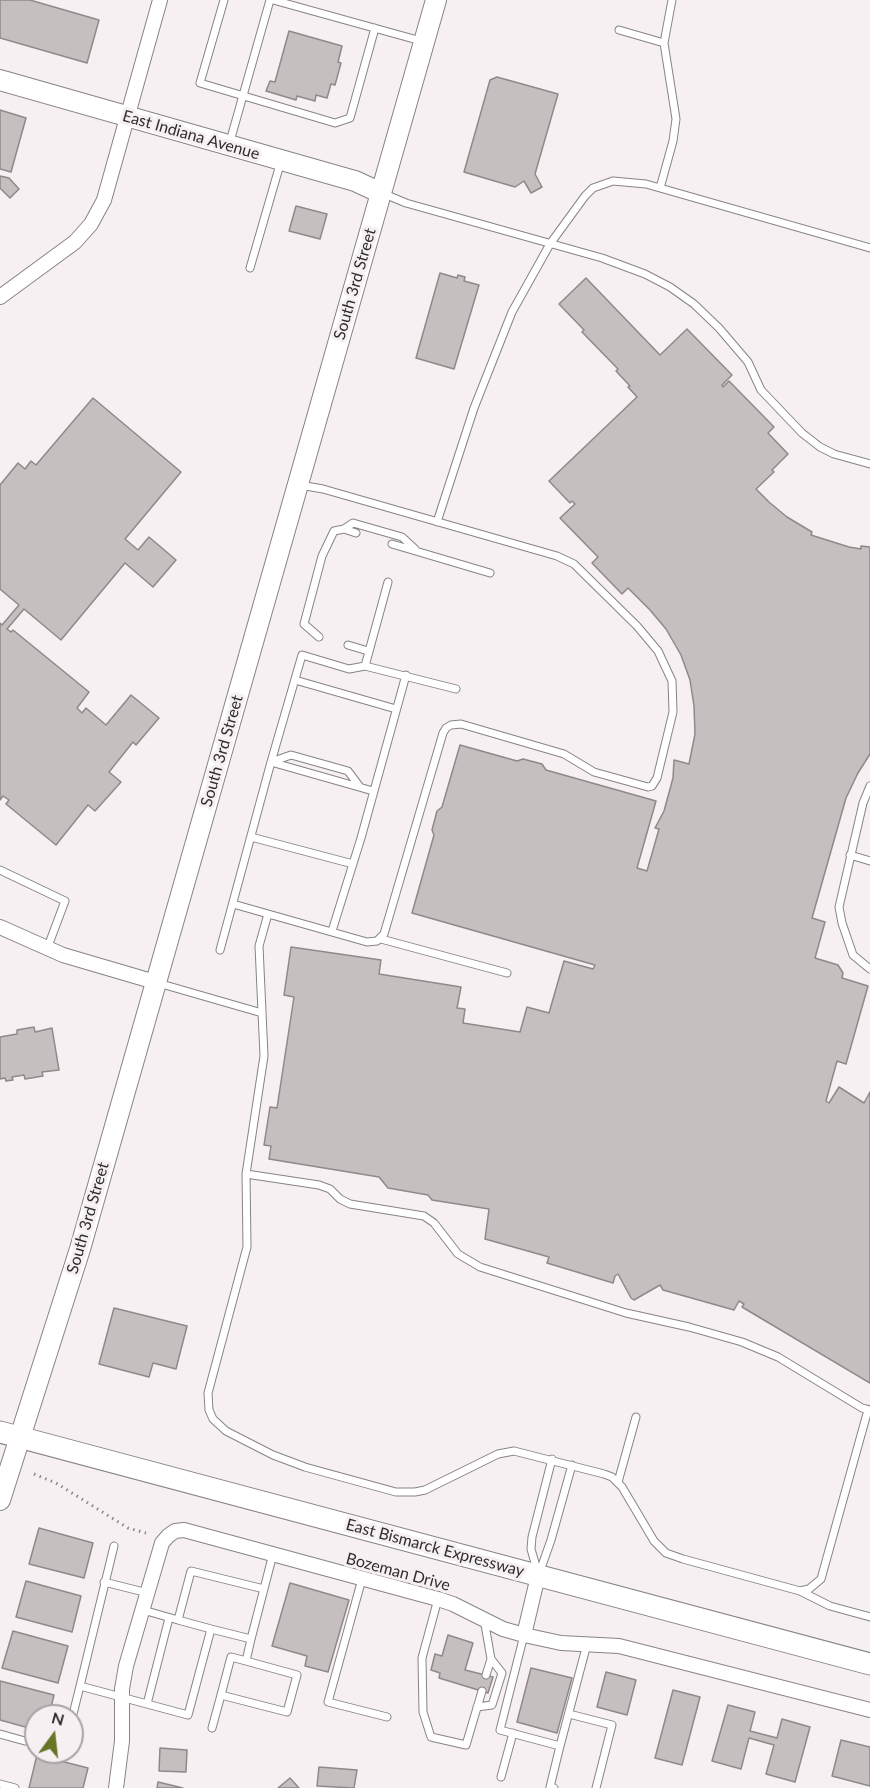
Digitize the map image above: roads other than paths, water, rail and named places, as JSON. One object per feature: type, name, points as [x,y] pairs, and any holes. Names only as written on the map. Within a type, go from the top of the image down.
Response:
[{"type":"main road","name":"East Bismarck Expressway","points":[[10,1435],[870,1664]]},
{"type":"street","points":[[0,297],[75,242],[91,224],[104,200],[160,0]]},
{"type":"street","name":"South 3rd Street","points":[[0,1500],[10,1435],[80,1249],[436,0]]},
{"type":"street","name":"East Indiana Avenue","points":[[0,80],[355,181],[381,193]]},
{"type":"street","points":[[0,927],[46,949],[155,982]]},
{"type":"street","name":"Bozeman Drive","points":[[116,1788],[122,1741],[122,1697],[126,1666],[162,1544],[175,1531],[184,1530],[438,1599],[503,1629],[524,1635],[561,1643],[619,1646],[870,1710]]},
{"type":"street","points":[[524,1635],[538,1576]]},
{"type":"lane","points":[[224,0],[200,83],[334,123],[350,118],[375,28]]},
{"type":"lane","points":[[229,146],[272,0],[424,42]]},
{"type":"lane","points":[[660,188],[673,141],[676,119],[664,43],[672,0]]},
{"type":"lane","points":[[619,30],[664,43]]},
{"type":"lane","points":[[250,268],[281,160]]},
{"type":"lane","points":[[437,522],[454,465],[498,343],[518,299],[550,244],[593,188],[613,181],[625,181],[660,188],[870,248]]},
{"type":"lane","points":[[381,193],[406,203],[628,267],[657,280],[683,295],[719,328],[752,369],[761,390],[802,433],[826,450],[870,464]]},
{"type":"lane","points":[[298,484],[323,489],[557,556],[574,564],[637,626],[658,651],[672,681],[674,712],[657,777],[652,786],[648,787],[594,772],[564,754],[461,724],[446,728],[381,939]]},
{"type":"lane","points":[[319,637],[304,624],[322,556],[334,531],[353,524],[402,537],[417,551]]},
{"type":"lane","points":[[344,529],[356,533]]},
{"type":"lane","points":[[392,544],[490,573]]},
{"type":"lane","points":[[365,666],[388,582]]},
{"type":"lane","points":[[348,645],[368,651]]},
{"type":"lane","points":[[220,950],[302,655],[349,669],[365,666],[456,689]]},
{"type":"lane","points":[[332,931],[406,675]]},
{"type":"lane","points":[[295,680],[396,709]]},
{"type":"lane","points":[[271,762],[291,755],[348,771],[360,787]]},
{"type":"lane","points":[[271,762],[373,790]]},
{"type":"lane","points":[[870,786],[863,803],[839,898],[840,915],[853,955],[870,969]]},
{"type":"lane","points":[[251,837],[353,864]]},
{"type":"lane","points":[[850,855],[870,861]]},
{"type":"lane","points":[[0,870],[65,901],[46,949]]},
{"type":"lane","points":[[233,904],[367,942],[381,939],[507,973]]},
{"type":"lane","points":[[268,914],[259,946],[264,1056],[246,1174],[247,1247],[208,1393],[209,1410],[219,1426],[233,1436],[286,1460],[396,1492],[425,1490],[506,1452],[522,1451],[604,1474],[618,1482],[649,1534],[666,1553],[683,1560],[800,1591],[830,1606],[870,1617]]},
{"type":"lane","points":[[155,982],[262,1013]]},
{"type":"lane","points":[[246,1174],[319,1185],[350,1204],[424,1216],[434,1223],[458,1254],[480,1266],[626,1312],[742,1342],[785,1361],[869,1410],[821,1579],[808,1589],[800,1591]]},
{"type":"lane","points":[[618,1482],[636,1417]]},
{"type":"lane","points":[[538,1576],[531,1549],[532,1537],[552,1460]]},
{"type":"lane","points":[[538,1576],[547,1557],[572,1465]]},
{"type":"lane","points":[[76,1704],[114,1546]]},
{"type":"lane","points":[[246,1661],[273,1554]]},
{"type":"lane","points":[[178,1620],[191,1571],[264,1589]]},
{"type":"lane","points":[[362,1579],[328,1702],[387,1717]]},
{"type":"lane","points":[[104,1582],[148,1593]]},
{"type":"lane","points":[[438,1599],[422,1658],[423,1712],[431,1737],[466,1745],[482,1690]]},
{"type":"lane","points":[[143,1610],[251,1639]]},
{"type":"lane","points":[[147,1704],[169,1618]]},
{"type":"lane","points":[[484,1619],[491,1659],[486,1676]]},
{"type":"lane","points":[[80,1686],[188,1715],[211,1629]]},
{"type":"lane","points":[[524,1635],[500,1730],[560,1746]]},
{"type":"lane","points":[[554,1788],[550,1787],[587,1644]]},
{"type":"lane","points":[[212,1728],[231,1657],[297,1675],[286,1713],[221,1695]]},
{"type":"lane","points":[[477,1707],[492,1705],[502,1673],[491,1659]]},
{"type":"lane","points":[[569,1714],[612,1725],[596,1788]]},
{"type":"lane","points":[[501,1777],[513,1733]]},
{"type":"lane","points":[[0,1734],[24,1741]]},
{"type":"lane","points":[[0,1784],[15,1788]]}]
